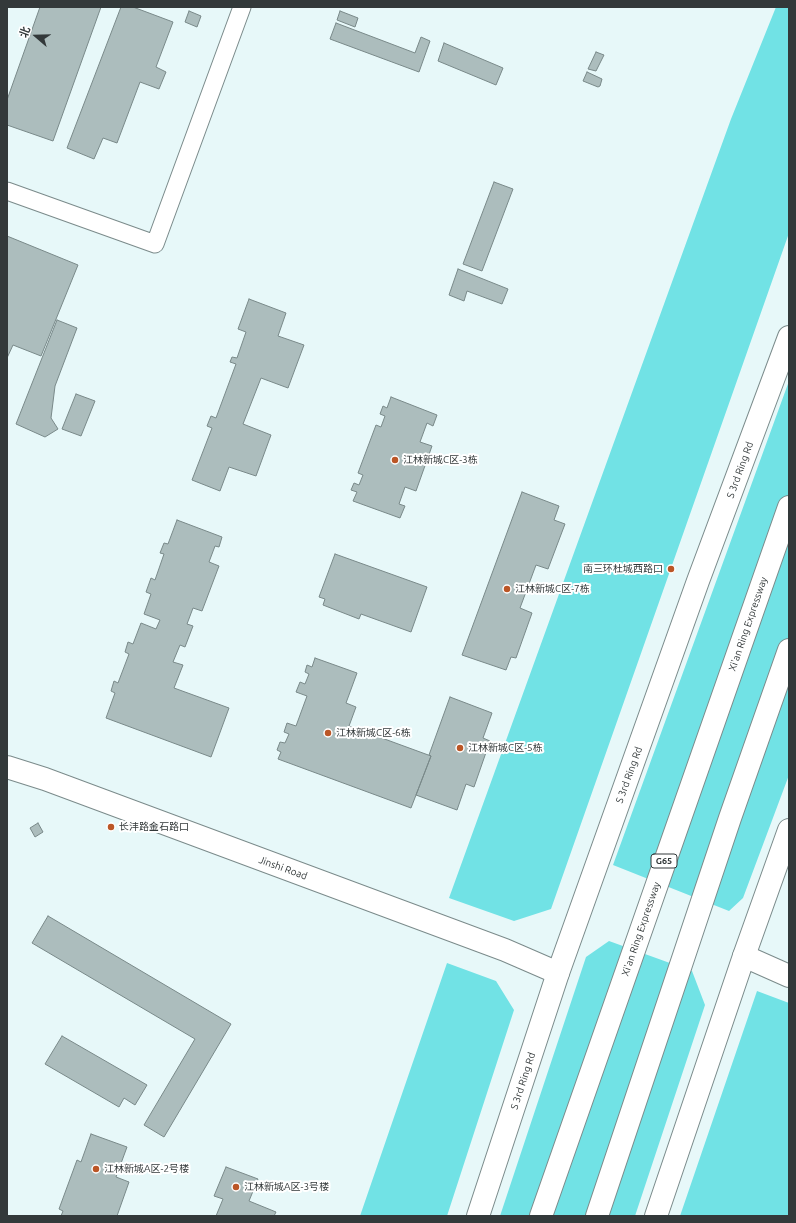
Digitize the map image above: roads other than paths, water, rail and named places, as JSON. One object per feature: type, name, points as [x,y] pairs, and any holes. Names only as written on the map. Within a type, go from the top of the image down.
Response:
[{"type":"main road","name":"S 3rd Ring Rd","points":[[478,1216],[558,973],[696,589],[789,337]]},
{"type":"main road","name":"Xi'an Ring Expressway","points":[[541,1216],[789,507]]},
{"type":"main road","points":[[597,1216],[730,818],[789,650]]},
{"type":"main road","name":"Jinshi Road","points":[[7,767],[45,779],[505,950],[558,973]]},
{"type":"main road","points":[[656,1216],[744,956],[789,830]]},
{"type":"main road","points":[[744,956],[789,976]]},
{"type":"street","points":[[7,191],[155,244],[242,7]]},
{"type":"place","name":"江林新城C区-3栋","points":[[395,460]]},
{"type":"place","name":"南三环杜城西路口","points":[[671,569]]},
{"type":"place","name":"江林新城C区-7栋","points":[[507,589]]},
{"type":"place","name":"江林新城C区-6栋","points":[[328,733]]},
{"type":"place","name":"江林新城C区-5栋","points":[[460,748]]},
{"type":"place","name":"长沣路金石路口","points":[[111,827]]},
{"type":"place","name":"江林新城A区-2号楼","points":[[96,1169]]},
{"type":"place","name":"江林新城A区-3号楼","points":[[236,1187]]}]
